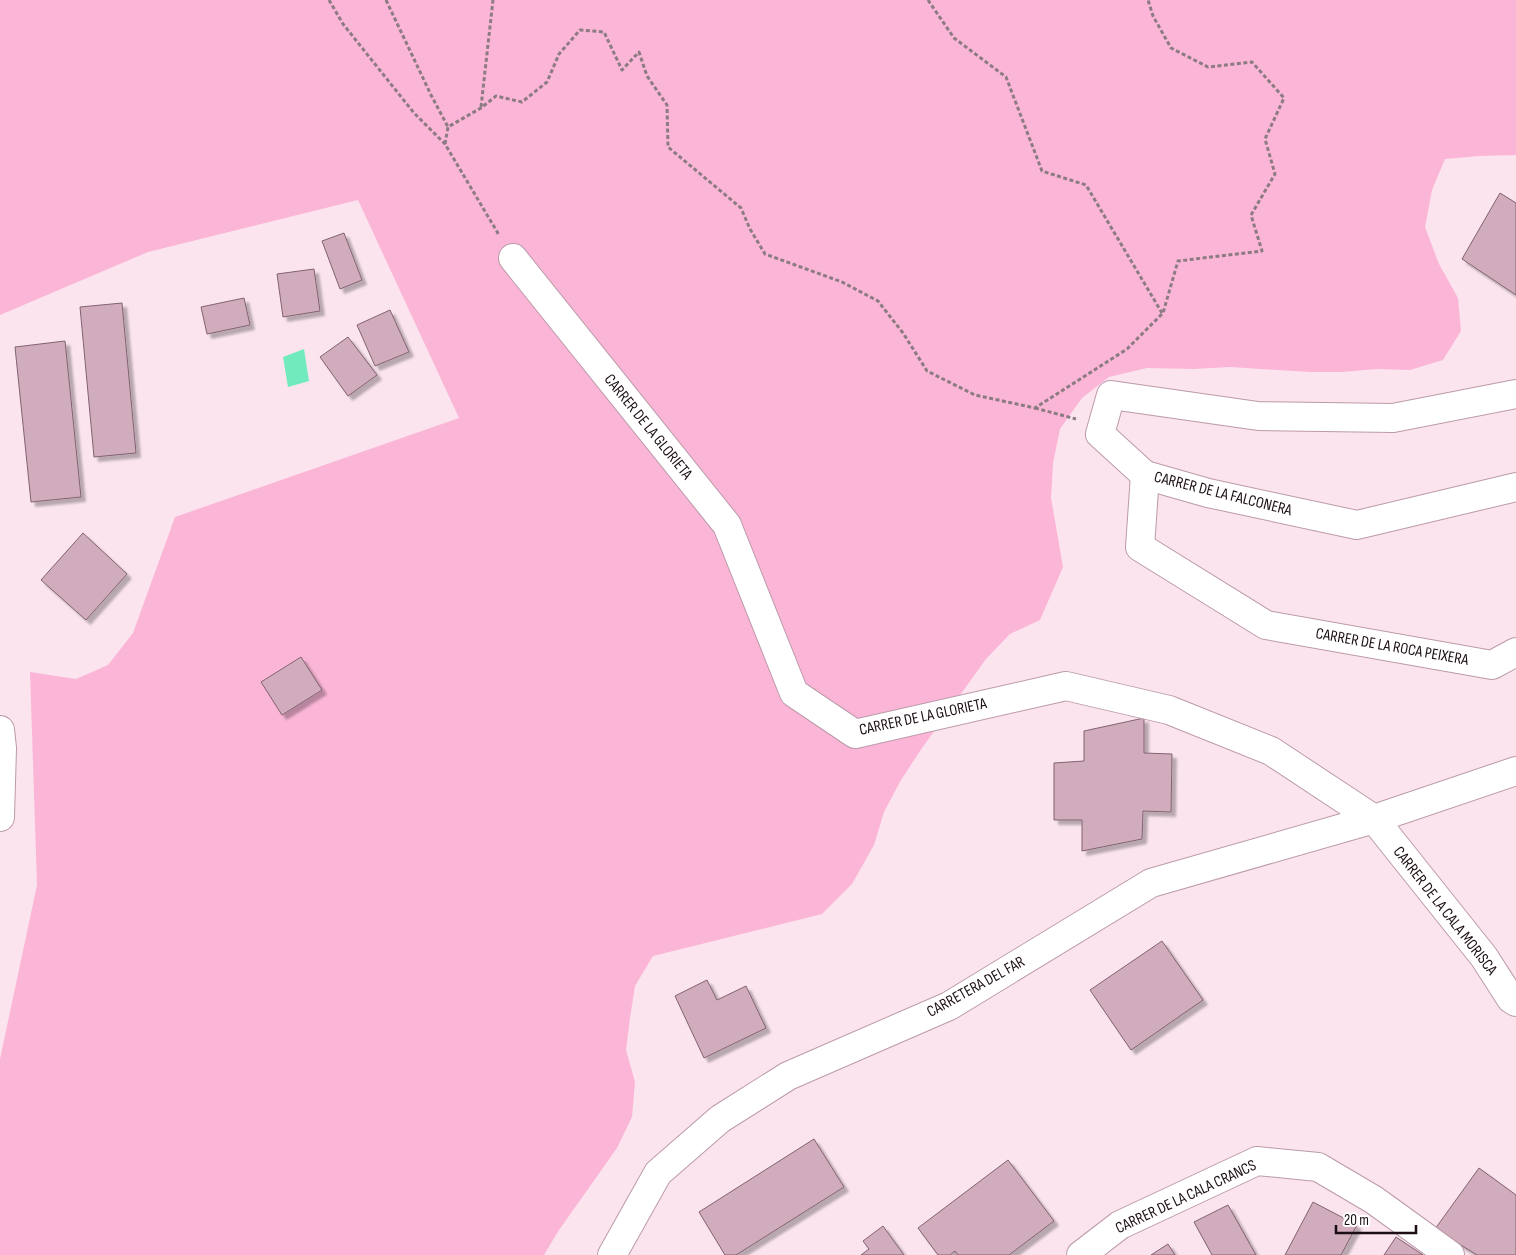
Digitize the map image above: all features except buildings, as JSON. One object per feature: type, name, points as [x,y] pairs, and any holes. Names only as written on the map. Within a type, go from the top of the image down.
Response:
[{"type":"street","name":"CARRER DE LA GLORIETA","points":[[513,258],[727,525],[794,693],[855,734],[1066,686],[1169,710],[1271,751],[1374,819]]},
{"type":"street","points":[[1145,476],[1100,434],[1111,395],[1258,416],[1393,418],[1516,394]]},
{"type":"street","name":"CARRER DE LA FALCONERA","points":[[1266,625],[1140,547],[1145,476],[1208,493],[1357,525],[1516,488]]},
{"type":"street","name":"CARRER DE LA ROCA PEIXERA","points":[[1266,625],[1492,665],[1516,652]]},
{"type":"street","points":[[0,730],[2,748],[0,817]]},
{"type":"street","points":[[1374,819],[1516,771]]},
{"type":"street","name":"CARRER DE LA CALA MORISCA","points":[[1374,819],[1484,957],[1511,999],[1516,1002]]},
{"type":"street","name":"CARRETERA DEL FAR","points":[[612,1255],[658,1173],[720,1119],[788,1076],[950,1006],[1150,883],[1374,819]]},
{"type":"street","points":[[1484,957],[1516,971]]},
{"type":"street","name":"CARRER DE LA CALA CRANCS","points":[[1081,1255],[1120,1225],[1257,1161],[1318,1168],[1374,1200],[1450,1255]]},
{"type":"path","points":[[328,0],[343,24],[414,113],[445,144],[513,258]]},
{"type":"path","points":[[386,0],[431,95],[448,126],[445,144]]},
{"type":"path","points":[[481,108],[492,0]]},
{"type":"path","points":[[928,0],[954,38],[1006,77],[1042,171],[1086,185],[1163,313]]},
{"type":"path","points":[[1035,408],[1127,349],[1163,313],[1178,261],[1262,251],[1252,216],[1275,174],[1265,138],[1284,98],[1252,62],[1208,67],[1171,48],[1153,16],[1148,0]]},
{"type":"path","points":[[448,126],[481,108],[496,96],[522,102],[547,82],[559,54],[580,30],[604,32],[622,70],[639,52],[647,76],[667,106],[668,147],[741,208],[750,229],[765,254],[842,282],[878,301],[903,333],[927,370],[975,396],[1035,408],[1080,420],[1100,434]]},
{"type":"shaded area","points":[[0,0],[1516,0],[1516,155],[1445,159],[1432,190],[1425,227],[1439,264],[1458,298],[1461,331],[1443,360],[1410,370],[1377,369],[1342,372],[1230,367],[1193,369],[1147,368],[1109,377],[1082,398],[1060,429],[1053,463],[1051,498],[1063,567],[1040,620],[1010,634],[986,659],[901,780],[884,812],[874,845],[852,884],[822,914],[653,956],[635,986],[630,1018],[626,1050],[635,1082],[632,1117],[617,1148],[559,1230],[544,1255],[0,1255],[0,1059],[37,885],[30,672],[76,679],[108,665],[133,633],[175,517],[459,418],[358,200],[148,252],[0,315]]},
{"type":"shaded area","points":[[304,349],[309,381],[288,387],[283,357]]}]
